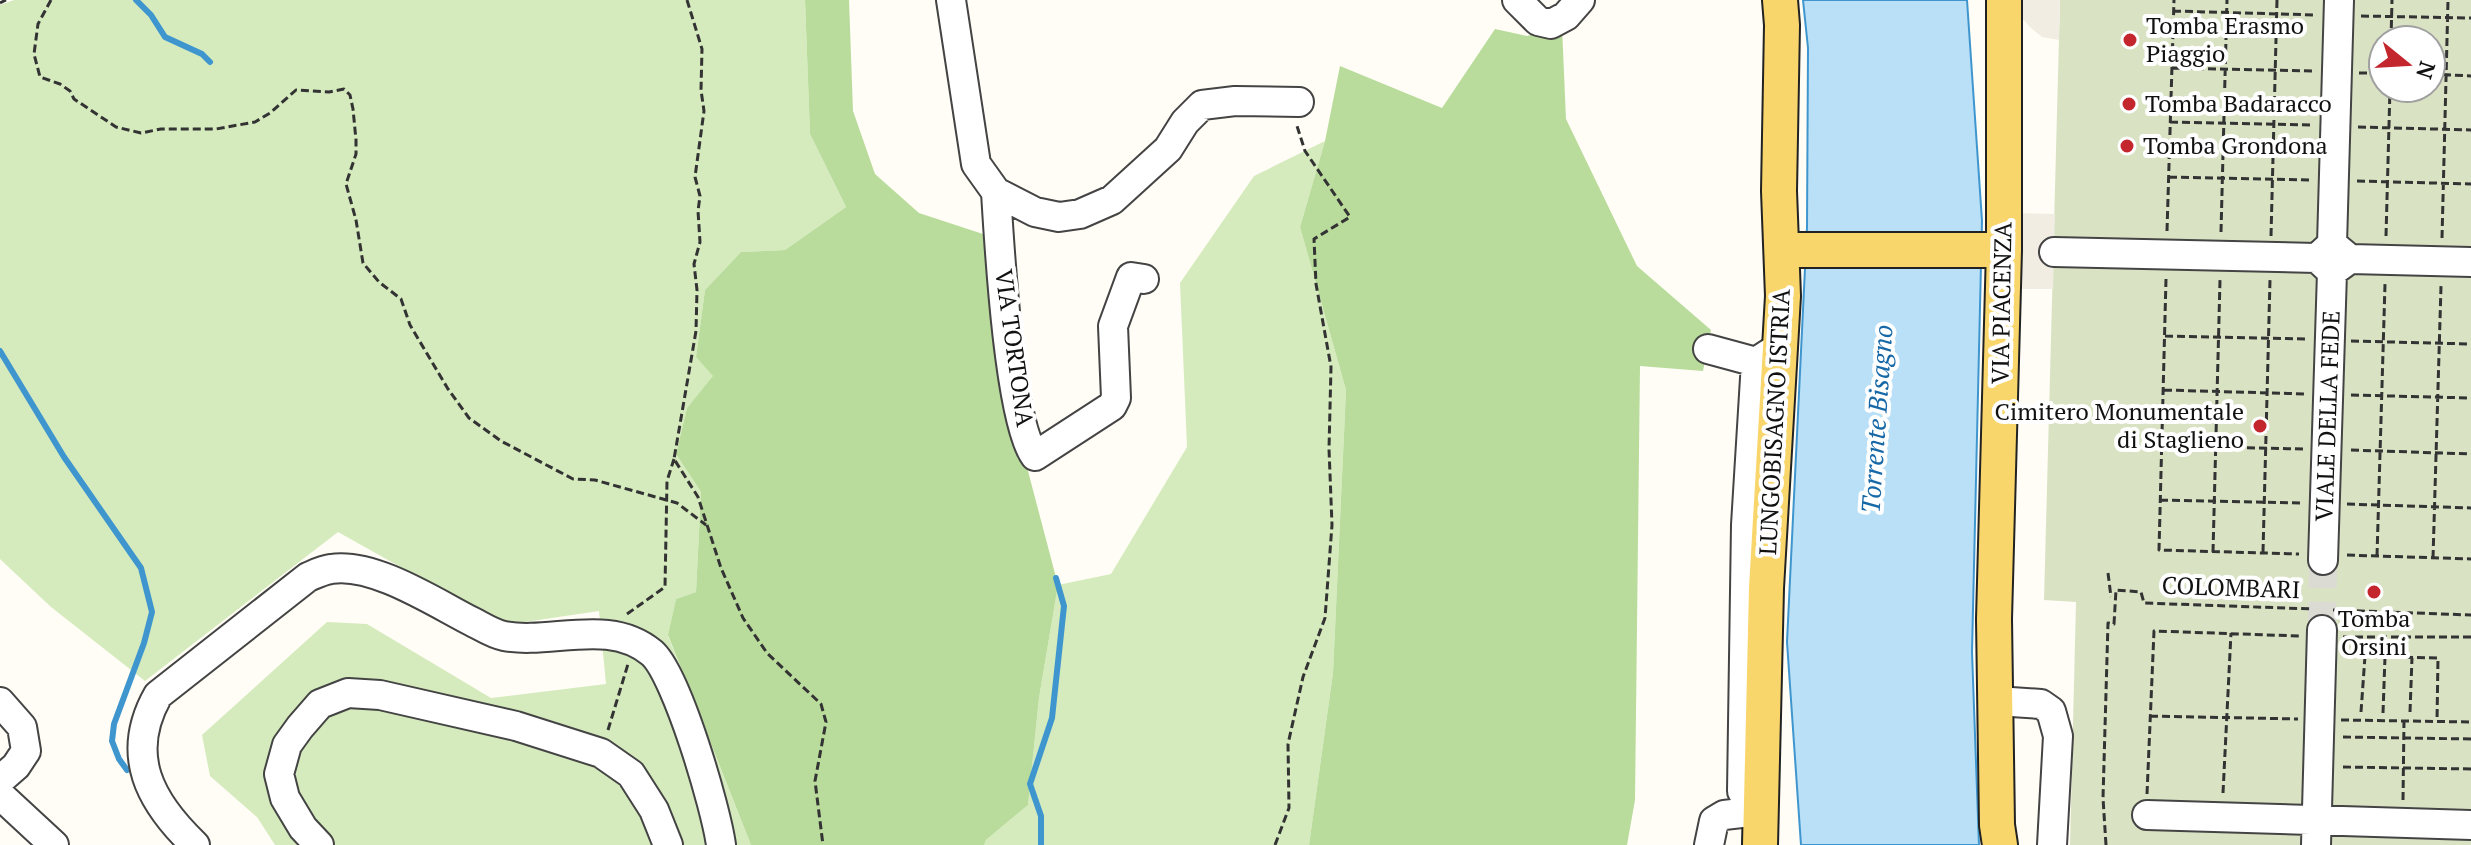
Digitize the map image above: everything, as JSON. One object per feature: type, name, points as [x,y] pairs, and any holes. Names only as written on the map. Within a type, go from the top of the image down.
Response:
[{"type":"main road","name":"LUNGOBISAGNO ISTRIA","points":[[1760,845],[1758,526],[1771,361],[1793,250],[1779,191],[1783,68],[1780,0]]},
{"type":"main road","name":"VIA PIACENZA","points":[[2000,845],[1997,825],[1994,619],[2004,0]]},
{"type":"main road","points":[[1771,361],[1771,278],[1779,191]]},
{"type":"main road","points":[[1793,250],[2002,251]]},
{"type":"street","name":"VIA TORTONA","points":[[951,0],[976,164],[996,192],[1016,390],[1028,444],[1035,456],[1112,406],[1116,398],[1113,326],[1131,277],[1144,279]]},
{"type":"street","points":[[1517,0],[1538,21],[1551,24],[1566,16],[1580,0]]},
{"type":"street","name":"VIALE DELLA FEDE","points":[[2324,557],[2339,0]]},
{"type":"street","points":[[996,192],[1035,212],[1059,217],[1080,214],[1112,200],[1168,149],[1185,122],[1202,105],[1235,101],[1299,102]]},
{"type":"street","points":[[2054,252],[2471,262]]},
{"type":"street","points":[[1708,349],[1771,361]]},
{"type":"street","points":[[195,845],[172,823],[155,797],[144,767],[142,737],[147,716],[158,695],[308,577],[331,569],[349,569],[382,577],[502,636],[600,634],[635,641],[653,654],[669,675],[706,781],[721,845]]},
{"type":"street","points":[[2316,832],[2322,628]]},
{"type":"street","points":[[319,845],[303,828],[285,798],[279,774],[287,745],[300,727],[320,704],[348,693],[380,695],[516,726],[601,753],[631,774],[654,810],[668,845]]},
{"type":"street","points":[[1996,701],[2041,704],[2051,711],[2058,736],[2052,845]]},
{"type":"street","points":[[0,702],[22,727],[26,751],[16,766],[0,780]]},
{"type":"street","points":[[0,795],[54,845]]},
{"type":"street","points":[[1709,845],[1714,821],[1759,805]]},
{"type":"street","points":[[2147,815],[2221,817],[2316,832],[2402,822],[2471,825]]},
{"type":"path","points":[[0,3],[6,0]]},
{"type":"path","points":[[51,0],[38,24],[34,54],[40,77],[60,84],[70,91],[74,99],[116,127],[141,133],[239,126],[255,122],[270,113],[296,90],[329,92],[344,89],[350,95],[356,140],[356,154],[346,184],[363,263],[379,282],[401,299],[410,325],[469,418],[501,441],[573,479],[595,480],[677,503],[706,525]]},
{"type":"path","points":[[600,634],[665,587],[667,481],[674,459],[696,331],[694,264],[700,242],[700,196],[695,177],[704,111],[702,49],[687,0]]},
{"type":"path","points":[[2174,0],[2159,550],[2471,559]]},
{"type":"path","points":[[2391,24],[2392,0]]},
{"type":"path","points":[[2172,68],[2367,73]]},
{"type":"path","points":[[2447,75],[2471,76]]},
{"type":"path","points":[[1275,845],[1289,808],[1288,744],[1303,677],[1325,618],[1332,525],[1329,449],[1331,367],[1316,284],[1314,239],[1350,217],[1305,151],[1294,118],[1299,102]]},
{"type":"path","points":[[2377,556],[2390,104]]},
{"type":"path","points":[[674,459],[694,490],[721,568],[750,629],[767,653],[821,704],[826,722],[815,781],[823,845]]},
{"type":"path","points":[[2108,573],[2111,597]]},
{"type":"path","name":"COLOMBARI","points":[[2106,845],[2103,798],[2108,623],[2114,624],[2116,590],[2141,592],[2144,603],[2322,628],[2471,615]]},
{"type":"path","points":[[2322,628],[2365,656],[2438,658],[2437,721]]},
{"type":"path","points":[[2147,815],[2154,631],[2231,633],[2322,628],[2471,637]]},
{"type":"path","points":[[2221,817],[2231,633]]},
{"type":"path","points":[[601,753],[635,641]]},
{"type":"path","points":[[2361,712],[2365,656]]},
{"type":"path","points":[[2383,713],[2385,657]]},
{"type":"path","points":[[2410,712],[2412,658]]},
{"type":"path","points":[[2402,822],[2404,720]]},
{"type":"path","points":[[2343,737],[2471,739]]},
{"type":"path","points":[[2342,779],[2343,767],[2471,769]]},
{"type":"green space","points":[[14,0],[805,0],[810,134],[846,207],[785,250],[741,252],[705,290],[696,357],[714,376],[687,408],[676,454],[701,492],[696,592],[676,599],[668,636],[751,845],[275,845],[257,817],[210,776],[202,735],[327,622],[367,624],[491,698],[606,684],[599,611],[504,625],[338,532],[145,681],[51,607],[0,559],[0,5]]},
{"type":"green space","points":[[805,0],[849,0],[853,111],[875,174],[919,213],[986,235],[998,357],[1058,585],[1039,698],[1028,805],[984,845],[751,845],[668,635],[676,599],[696,592],[701,492],[676,454],[687,408],[713,376],[696,357],[705,290],[741,252],[785,250],[846,207],[810,134]]},
{"type":"green space","name":"Cimitero Monumentale di Staglieno","points":[[2060,0],[2471,0],[2471,845],[2070,845],[2076,602],[2044,600]]},
{"type":"green space","points":[[1562,27],[1566,119],[1637,266],[1711,330],[1703,371],[1640,366],[1635,800],[1627,845],[1309,845],[1333,673],[1346,390],[1300,227],[1325,141],[1340,66],[1442,108],[1495,29],[1527,36]]},
{"type":"green space","points":[[1325,141],[1300,227],[1346,390],[1333,673],[1309,845],[984,845],[1028,805],[1039,698],[1058,585],[1111,574],[1187,447],[1180,283],[1254,176]]},
{"type":"shaded area","points":[[2020,0],[2060,0],[2059,40],[2042,37],[2030,27],[2022,18]]},
{"type":"shaded area","points":[[2017,213],[2055,214],[2053,289],[2016,289]]},
{"type":"water","name":"Torrente Bisagno","points":[[1803,0],[1967,0],[1982,221],[1972,652],[1979,845],[1801,845],[1787,642],[1807,227],[1808,48]]},
{"type":"waterway","points":[[136,0],[151,15],[165,37],[202,54],[210,62]]},
{"type":"waterway","points":[[0,351],[64,457],[141,568],[152,612],[114,724],[112,741],[127,770]]},
{"type":"waterway","points":[[1041,845],[1041,816],[1030,784],[1052,718],[1064,606],[1056,578]]},
{"type":"tunnel","points":[[2322,630],[2323,560]]},
{"type":"place","name":"Tomba Erasmo Piaggio","points":[[2130,40]]},
{"type":"place","name":"Tomba Badaracco","points":[[2129,104]]},
{"type":"place","name":"Tomba Grondona","points":[[2127,146]]},
{"type":"place","name":"Cimitero Monumentale di Staglieno","points":[[2260,426]]},
{"type":"place","name":"Tomba Orsini","points":[[2374,592]]}]
